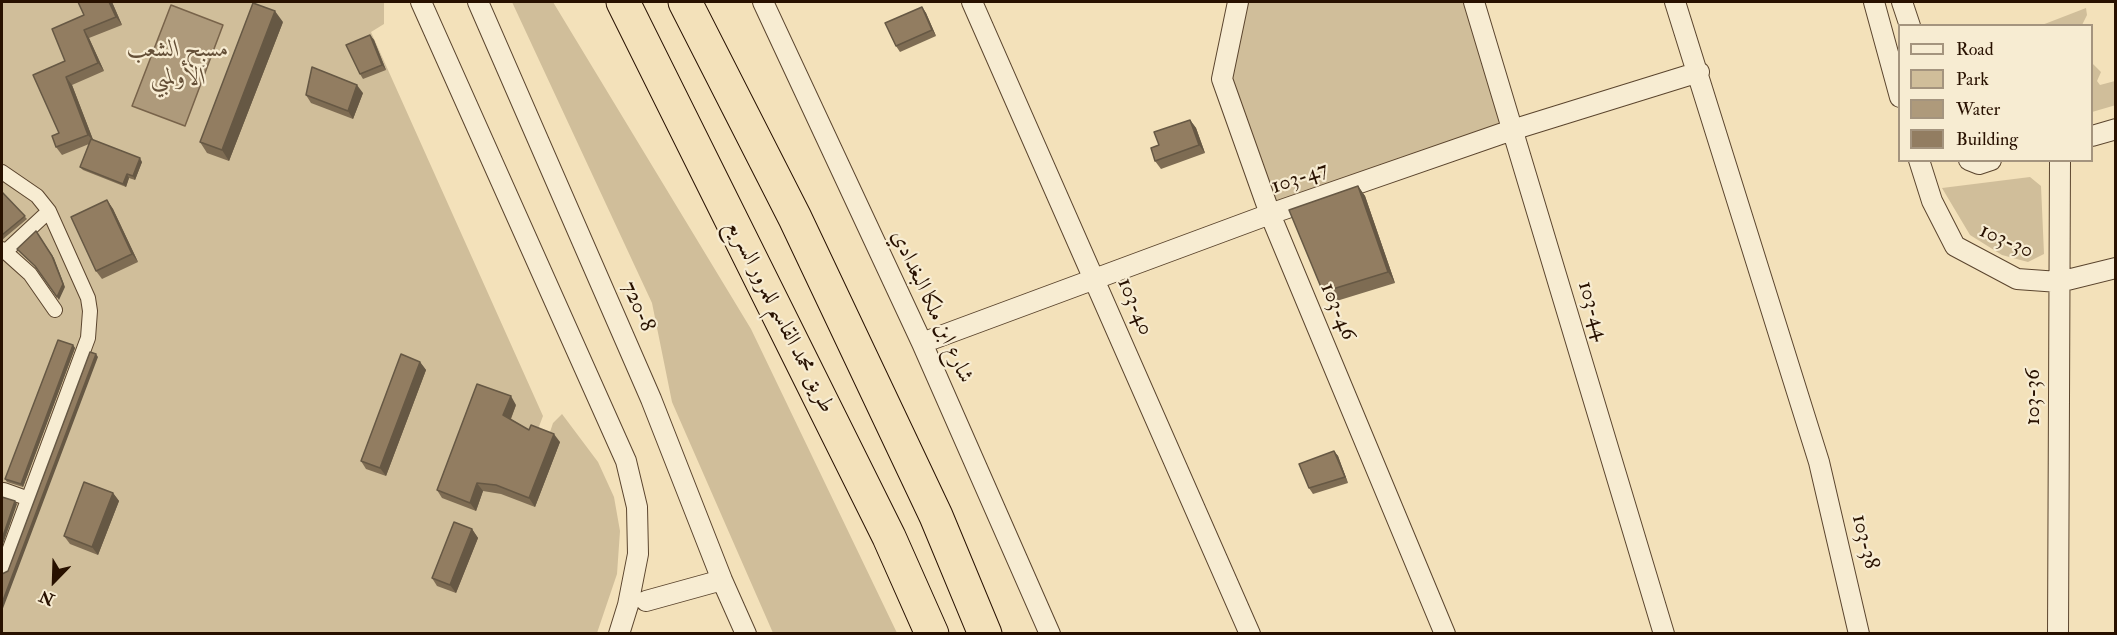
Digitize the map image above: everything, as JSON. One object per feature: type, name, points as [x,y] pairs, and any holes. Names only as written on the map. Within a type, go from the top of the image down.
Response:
[{"type":"highway","points":[[598,2],[744,247]]},
{"type":"highway","name":"طريق محمد القاسم للمرور السريع","points":[[623,2],[889,537],[932,633]]},
{"type":"highway","points":[[685,2],[795,218],[936,516],[985,633]]},
{"type":"highway","points":[[705,2],[795,218]]},
{"type":"street","points":[[421,2],[626,461],[635,495],[639,530],[637,603],[619,633]]},
{"type":"street","name":"720-8","points":[[478,2],[651,399],[722,580],[746,633]]},
{"type":"street","name":"شارع ابن ملكا البغدادي","points":[[763,2],[922,344],[1050,633]]},
{"type":"street","name":"103-40","points":[[972,2],[1250,633]]},
{"type":"street","name":"103-46","points":[[1238,2],[1222,79],[1270,214],[1445,633]]},
{"type":"street","name":"103-44","points":[[1474,2],[1664,633]]},
{"type":"street","name":"103-38","points":[[1675,2],[1819,462],[1860,633]]},
{"type":"street","points":[[1874,2],[1898,93]]},
{"type":"street","points":[[1902,2],[1909,24]]},
{"type":"street","name":"103-47","points":[[922,344],[1270,214],[1512,130],[1698,72]]},
{"type":"street","points":[[2093,135],[2115,129]]},
{"type":"street","name":"103-30","points":[[1920,162],[1932,201],[1954,246],[2017,279],[2059,282],[2115,268]]},
{"type":"street","name":"103-36","points":[[2058,633],[2060,162]]},
{"type":"street","points":[[2,172],[37,196],[49,211],[88,298],[89,325],[88,338],[2,570]]},
{"type":"street","points":[[49,211],[3,250],[30,274],[55,309]]},
{"type":"street","points":[[4,490],[29,500]]},
{"type":"street","points":[[637,603],[722,580]]},
{"type":"green space","points":[[2,2],[384,2],[384,24],[371,32],[543,416],[512,498],[548,438],[553,423],[562,414],[598,462],[614,497],[620,531],[617,574],[597,633],[2,633]]},
{"type":"green space","points":[[512,2],[553,2],[751,329],[897,633],[773,633],[672,402],[652,303]]},
{"type":"green space","points":[[1238,2],[1474,2],[1512,130],[1278,205],[1251,160],[1222,79]]},
{"type":"green space","points":[[2086,8],[2087,15],[2082,24],[2045,24]]},
{"type":"green space","points":[[2093,64],[2101,72],[2097,81],[2100,85],[2115,81],[2116,105],[2093,112]]},
{"type":"green space","points":[[2030,177],[2041,186],[2044,254],[2028,262],[2002,255],[1970,235],[1942,188]]},
{"type":"water","name":"مسبح الشعب الأولمبي","points":[[171,5],[223,25],[185,126],[132,106]]},
{"type":"building","points":[[78,2],[109,2],[116,17],[84,30],[98,63],[66,77],[88,135],[56,147],[52,136],[59,133],[33,75],[65,61],[52,29],[84,15]]},
{"type":"building","points":[[253,3],[275,11],[222,150],[200,142]]},
{"type":"building","points":[[922,7],[932,30],[896,46],[885,23]]},
{"type":"building","points":[[370,35],[382,65],[360,74],[346,45]]},
{"type":"building","points":[[312,67],[357,85],[348,111],[306,95]]},
{"type":"building","points":[[1190,120],[1199,145],[1155,161],[1151,148],[1159,145],[1154,132]]},
{"type":"building","points":[[91,139],[140,158],[133,176],[127,174],[123,184],[80,167]]},
{"type":"building","points":[[1358,186],[1388,272],[1323,292],[1289,210]]},
{"type":"building","points":[[2,192],[25,216],[2,235]]},
{"type":"building","points":[[107,200],[132,254],[96,271],[71,217]]},
{"type":"building","points":[[36,231],[52,256],[63,284],[57,297],[35,266],[17,249]]},
{"type":"building","points":[[58,340],[73,345],[21,484],[5,479]]},
{"type":"building","points":[[90,352],[96,354],[2,603],[2,574],[8,571]]},
{"type":"building","points":[[401,354],[420,362],[380,468],[361,461]]},
{"type":"building","points":[[477,384],[511,396],[503,415],[529,430],[531,425],[554,434],[529,498],[496,485],[477,483],[470,503],[437,490]]},
{"type":"building","points":[[1334,451],[1345,477],[1309,488],[1299,464]]},
{"type":"building","points":[[84,482],[113,493],[92,547],[64,536]]},
{"type":"building","points":[[2,497],[15,501],[2,539]]},
{"type":"building","points":[[454,522],[472,529],[450,585],[432,578]]}]
